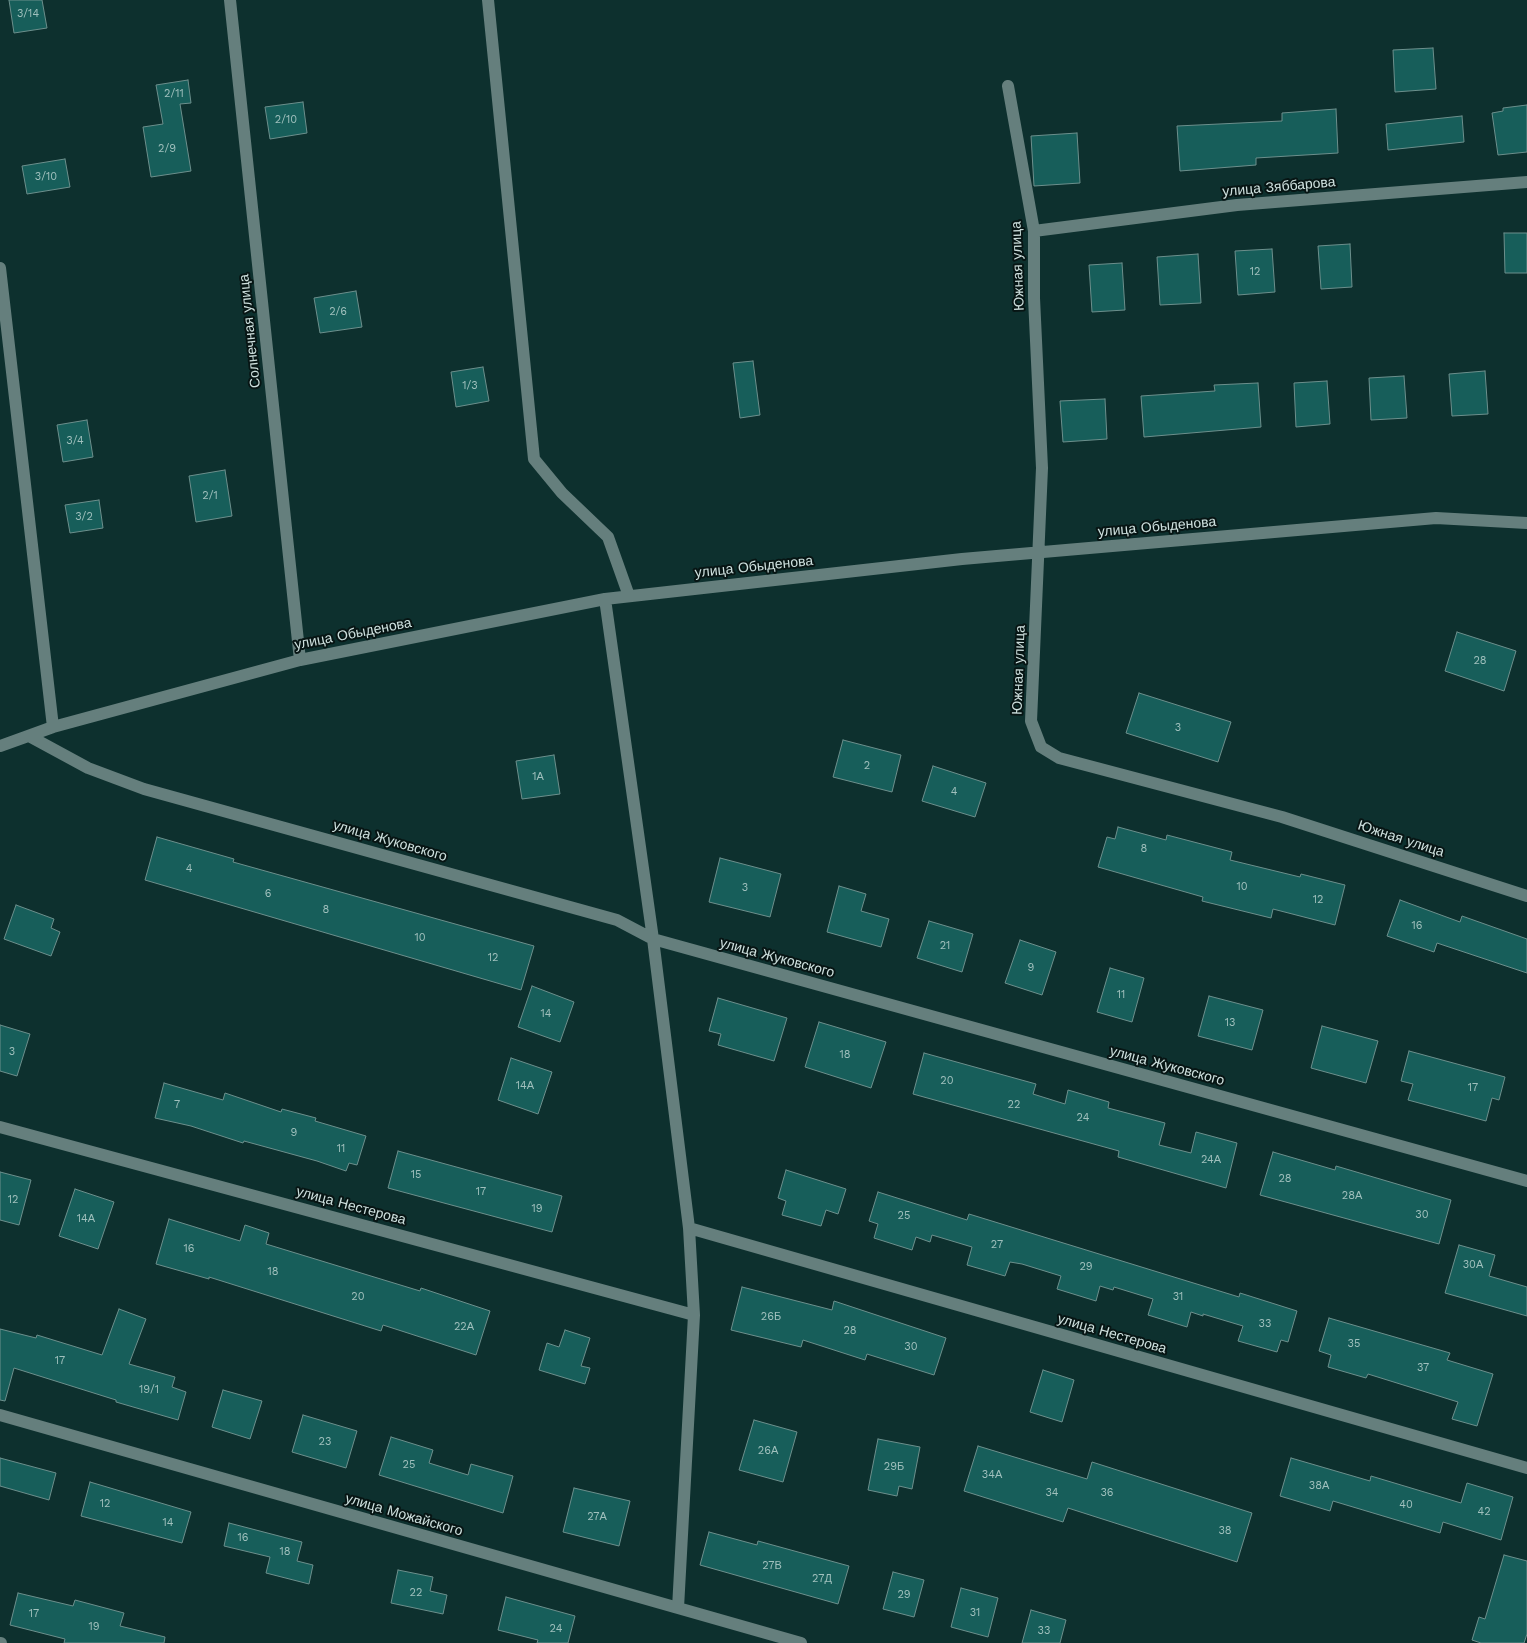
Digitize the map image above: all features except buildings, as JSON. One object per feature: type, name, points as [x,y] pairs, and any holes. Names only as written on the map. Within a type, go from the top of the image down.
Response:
[{"type":"street","name":"Солнечная улица","points":[[230,0],[300,660]]},
{"type":"street","points":[[488,0],[534,459],[562,493],[608,537],[630,596]]},
{"type":"street","name":"Южная улица","points":[[1008,86],[1034,231],[1034,298],[1042,468],[1031,721],[1042,747],[1059,758],[1291,819],[1527,896]]},
{"type":"street","name":"улица Зяббарова","points":[[1034,231],[1237,205],[1506,182],[1527,182]]},
{"type":"street","points":[[0,268],[53,727]]},
{"type":"street","name":"улица Обыденова","points":[[0,746],[53,727],[300,660],[605,599],[1039,552],[1436,518],[1527,523]]},
{"type":"street","points":[[605,599],[653,939],[690,1228],[694,1314],[678,1608]]},
{"type":"street","name":"улица Жуковского","points":[[29,736],[88,768],[144,789],[617,920],[653,939],[1527,1181]]},
{"type":"street","name":"улица Нестерова","points":[[0,1127],[694,1314]]},
{"type":"street","name":"улица Нестерова","points":[[690,1228],[1527,1468]]},
{"type":"street","name":"улица Можайского","points":[[0,1415],[801,1643]]}]
